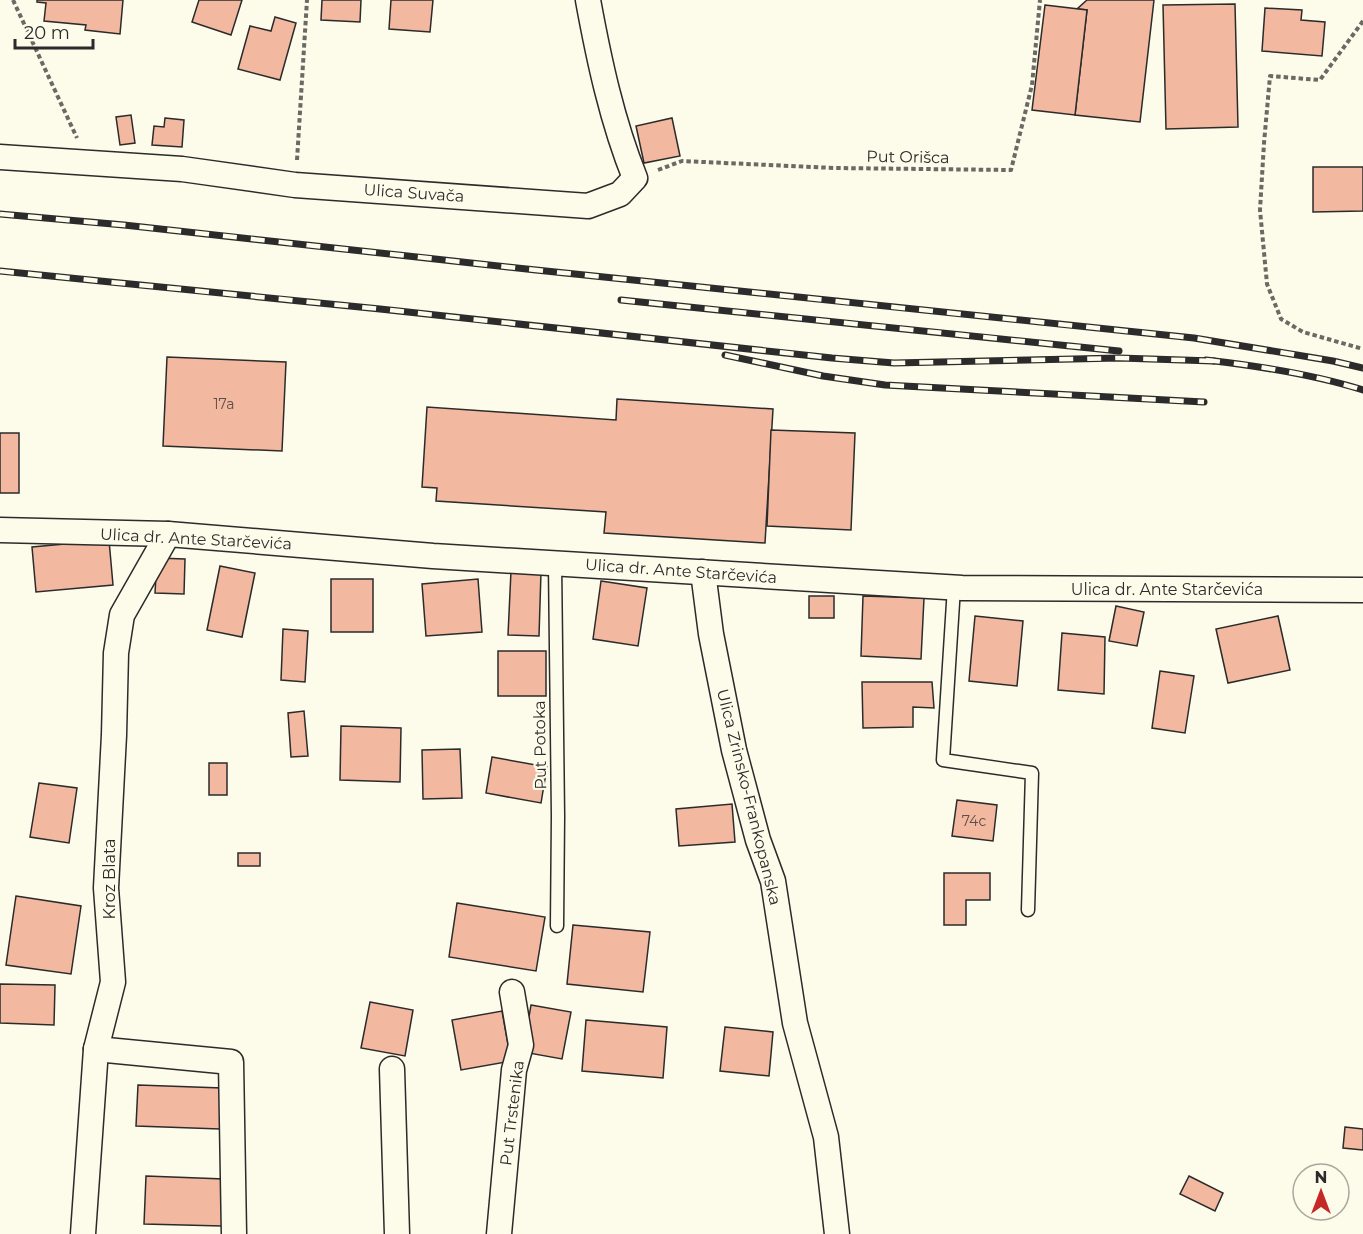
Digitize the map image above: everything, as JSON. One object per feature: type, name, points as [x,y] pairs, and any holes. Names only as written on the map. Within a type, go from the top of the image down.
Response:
[{"type":"street","points":[[588,0],[621,144],[635,178]]},
{"type":"street","name":"Ulica Suvača","points":[[0,157],[182,169],[295,185],[588,206],[620,194],[635,178]]},
{"type":"street","name":"Ulica dr. Ante Starčevića","points":[[0,530],[168,534],[433,556],[954,587],[1363,590]]},
{"type":"street","name":"Kroz Blata","points":[[83,1234],[96,1049],[113,982],[106,888],[116,653],[122,615],[168,534]]},
{"type":"street","name":"Ulica Zrinsko-Frankopanska","points":[[702,572],[711,634],[734,750],[758,840],[773,881],[795,1023],[826,1137],[837,1234]]},
{"type":"street","name":"Put Trstenika","points":[[499,1234],[514,1070],[521,1045],[512,992]]},
{"type":"street","points":[[96,1049],[231,1062],[234,1234]]},
{"type":"street","points":[[392,1069],[398,1234]]},
{"type":"lane","name":"Put Potoka","points":[[555,563],[558,816],[556,926]]},
{"type":"lane","points":[[954,587],[943,760],[1032,773],[1028,910]]},
{"type":"path","points":[[14,0],[78,141],[81,164]]},
{"type":"path","points":[[295,185],[307,0]]},
{"type":"path","name":"Put Orišca","points":[[635,178],[682,161],[834,168],[1011,170],[1032,85],[1040,0]]},
{"type":"path","points":[[1363,21],[1320,80],[1270,76],[1260,210],[1267,284],[1281,320],[1303,332],[1363,349]]},
{"type":"building","points":[[37,0],[123,0],[120,34],[85,30],[86,25],[44,21],[46,3],[37,2]]},
{"type":"building","points":[[199,0],[242,0],[231,35],[192,22]]},
{"type":"building","points":[[322,0],[361,0],[360,22],[321,20]]},
{"type":"building","points":[[391,0],[433,0],[430,32],[389,29]]},
{"type":"building","points":[[1087,0],[1154,0],[1140,122],[1075,115],[1087,10],[1077,9]]},
{"type":"building","points":[[1235,4],[1238,127],[1166,129],[1163,5]]},
{"type":"building","points":[[1045,5],[1087,10],[1075,115],[1032,110]]},
{"type":"building","points":[[1265,8],[1302,10],[1301,20],[1325,22],[1322,56],[1262,51]]},
{"type":"building","points":[[275,17],[296,23],[280,80],[238,69],[250,26],[271,31]]},
{"type":"building","points":[[131,115],[135,143],[120,145],[116,117]]},
{"type":"building","points":[[165,118],[184,120],[182,147],[152,145],[154,126],[164,127]]},
{"type":"building","points":[[672,118],[680,156],[644,163],[636,126]]},
{"type":"building","points":[[1313,167],[1363,167],[1363,211],[1313,212]]},
{"type":"building","points":[[167,357],[286,362],[282,451],[163,446]]},
{"type":"building","points":[[617,399],[773,409],[765,543],[604,533],[606,512],[436,501],[437,488],[422,487],[427,407],[616,420]]},
{"type":"building","points":[[771,430],[855,433],[851,530],[767,526]]},
{"type":"building","points":[[0,433],[19,433],[19,493],[0,493]]},
{"type":"building","points":[[109,540],[113,585],[36,592],[32,547]]},
{"type":"building","points":[[157,558],[185,559],[184,594],[155,593]]},
{"type":"building","points":[[220,566],[255,573],[242,637],[207,630]]},
{"type":"building","points":[[511,571],[541,572],[539,636],[508,635]]},
{"type":"building","points":[[331,579],[373,579],[373,632],[331,632]]},
{"type":"building","points":[[478,579],[482,632],[426,636],[422,584]]},
{"type":"building","points":[[601,581],[647,588],[638,646],[593,639]]},
{"type":"building","points":[[809,596],[834,596],[834,618],[809,618]]},
{"type":"building","points":[[863,596],[924,598],[921,659],[861,656]]},
{"type":"building","points":[[1116,606],[1144,612],[1137,646],[1109,641]]},
{"type":"building","points":[[975,616],[1023,621],[1017,686],[969,681]]},
{"type":"building","points":[[1278,616],[1290,670],[1228,683],[1216,629]]},
{"type":"building","points":[[283,629],[308,631],[305,682],[281,680]]},
{"type":"building","points":[[1062,633],[1105,637],[1104,694],[1058,690]]},
{"type":"building","points":[[498,651],[546,651],[546,696],[498,696]]},
{"type":"building","points":[[1160,671],[1194,676],[1185,733],[1152,728]]},
{"type":"building","points":[[862,682],[932,682],[934,708],[913,707],[913,727],[863,728]]},
{"type":"building","points":[[304,711],[308,756],[291,757],[288,713]]},
{"type":"building","points":[[341,726],[401,728],[400,782],[340,780]]},
{"type":"building","points":[[460,749],[462,798],[423,799],[422,750]]},
{"type":"building","points":[[492,757],[547,767],[541,803],[486,793]]},
{"type":"building","points":[[209,763],[227,763],[227,795],[209,795]]},
{"type":"building","points":[[39,783],[77,788],[69,843],[30,837]]},
{"type":"building","points":[[957,800],[997,805],[993,841],[952,836]]},
{"type":"building","points":[[732,804],[735,842],[679,846],[676,809]]},
{"type":"building","points":[[238,853],[260,853],[260,866],[238,866]]},
{"type":"building","points":[[944,873],[990,873],[990,900],[966,900],[966,925],[944,925]]},
{"type":"building","points":[[16,896],[81,906],[71,974],[6,965]]},
{"type":"building","points":[[457,903],[545,917],[536,971],[449,957]]},
{"type":"building","points":[[573,925],[650,932],[643,992],[567,984]]},
{"type":"building","points":[[0,984],[55,985],[54,1025],[0,1023]]},
{"type":"building","points":[[370,1002],[413,1010],[405,1056],[361,1048]]},
{"type":"building","points":[[531,1005],[571,1012],[562,1059],[523,1052]]},
{"type":"building","points":[[502,1011],[511,1061],[461,1070],[452,1020]]},
{"type":"building","points":[[586,1020],[667,1027],[663,1078],[582,1071]]},
{"type":"building","points":[[725,1027],[773,1032],[769,1076],[720,1071]]},
{"type":"building","points":[[138,1085],[222,1088],[220,1129],[136,1126]]},
{"type":"building","points":[[1345,1127],[1363,1129],[1363,1150],[1343,1148]]},
{"type":"building","points":[[146,1176],[224,1179],[222,1226],[144,1224]]},
{"type":"building","points":[[1189,1176],[1223,1193],[1215,1211],[1180,1194]]},
{"type":"railway","points":[[0,214],[124,225],[1194,338],[1363,368]]},
{"type":"railway","points":[[0,271],[894,363],[1119,358],[1214,361]]},
{"type":"railway","points":[[621,300],[1119,351]]},
{"type":"railway","points":[[725,355],[823,376],[885,385],[1204,402]]},
{"type":"railway","points":[[1206,360],[1285,371],[1363,390]]}]
